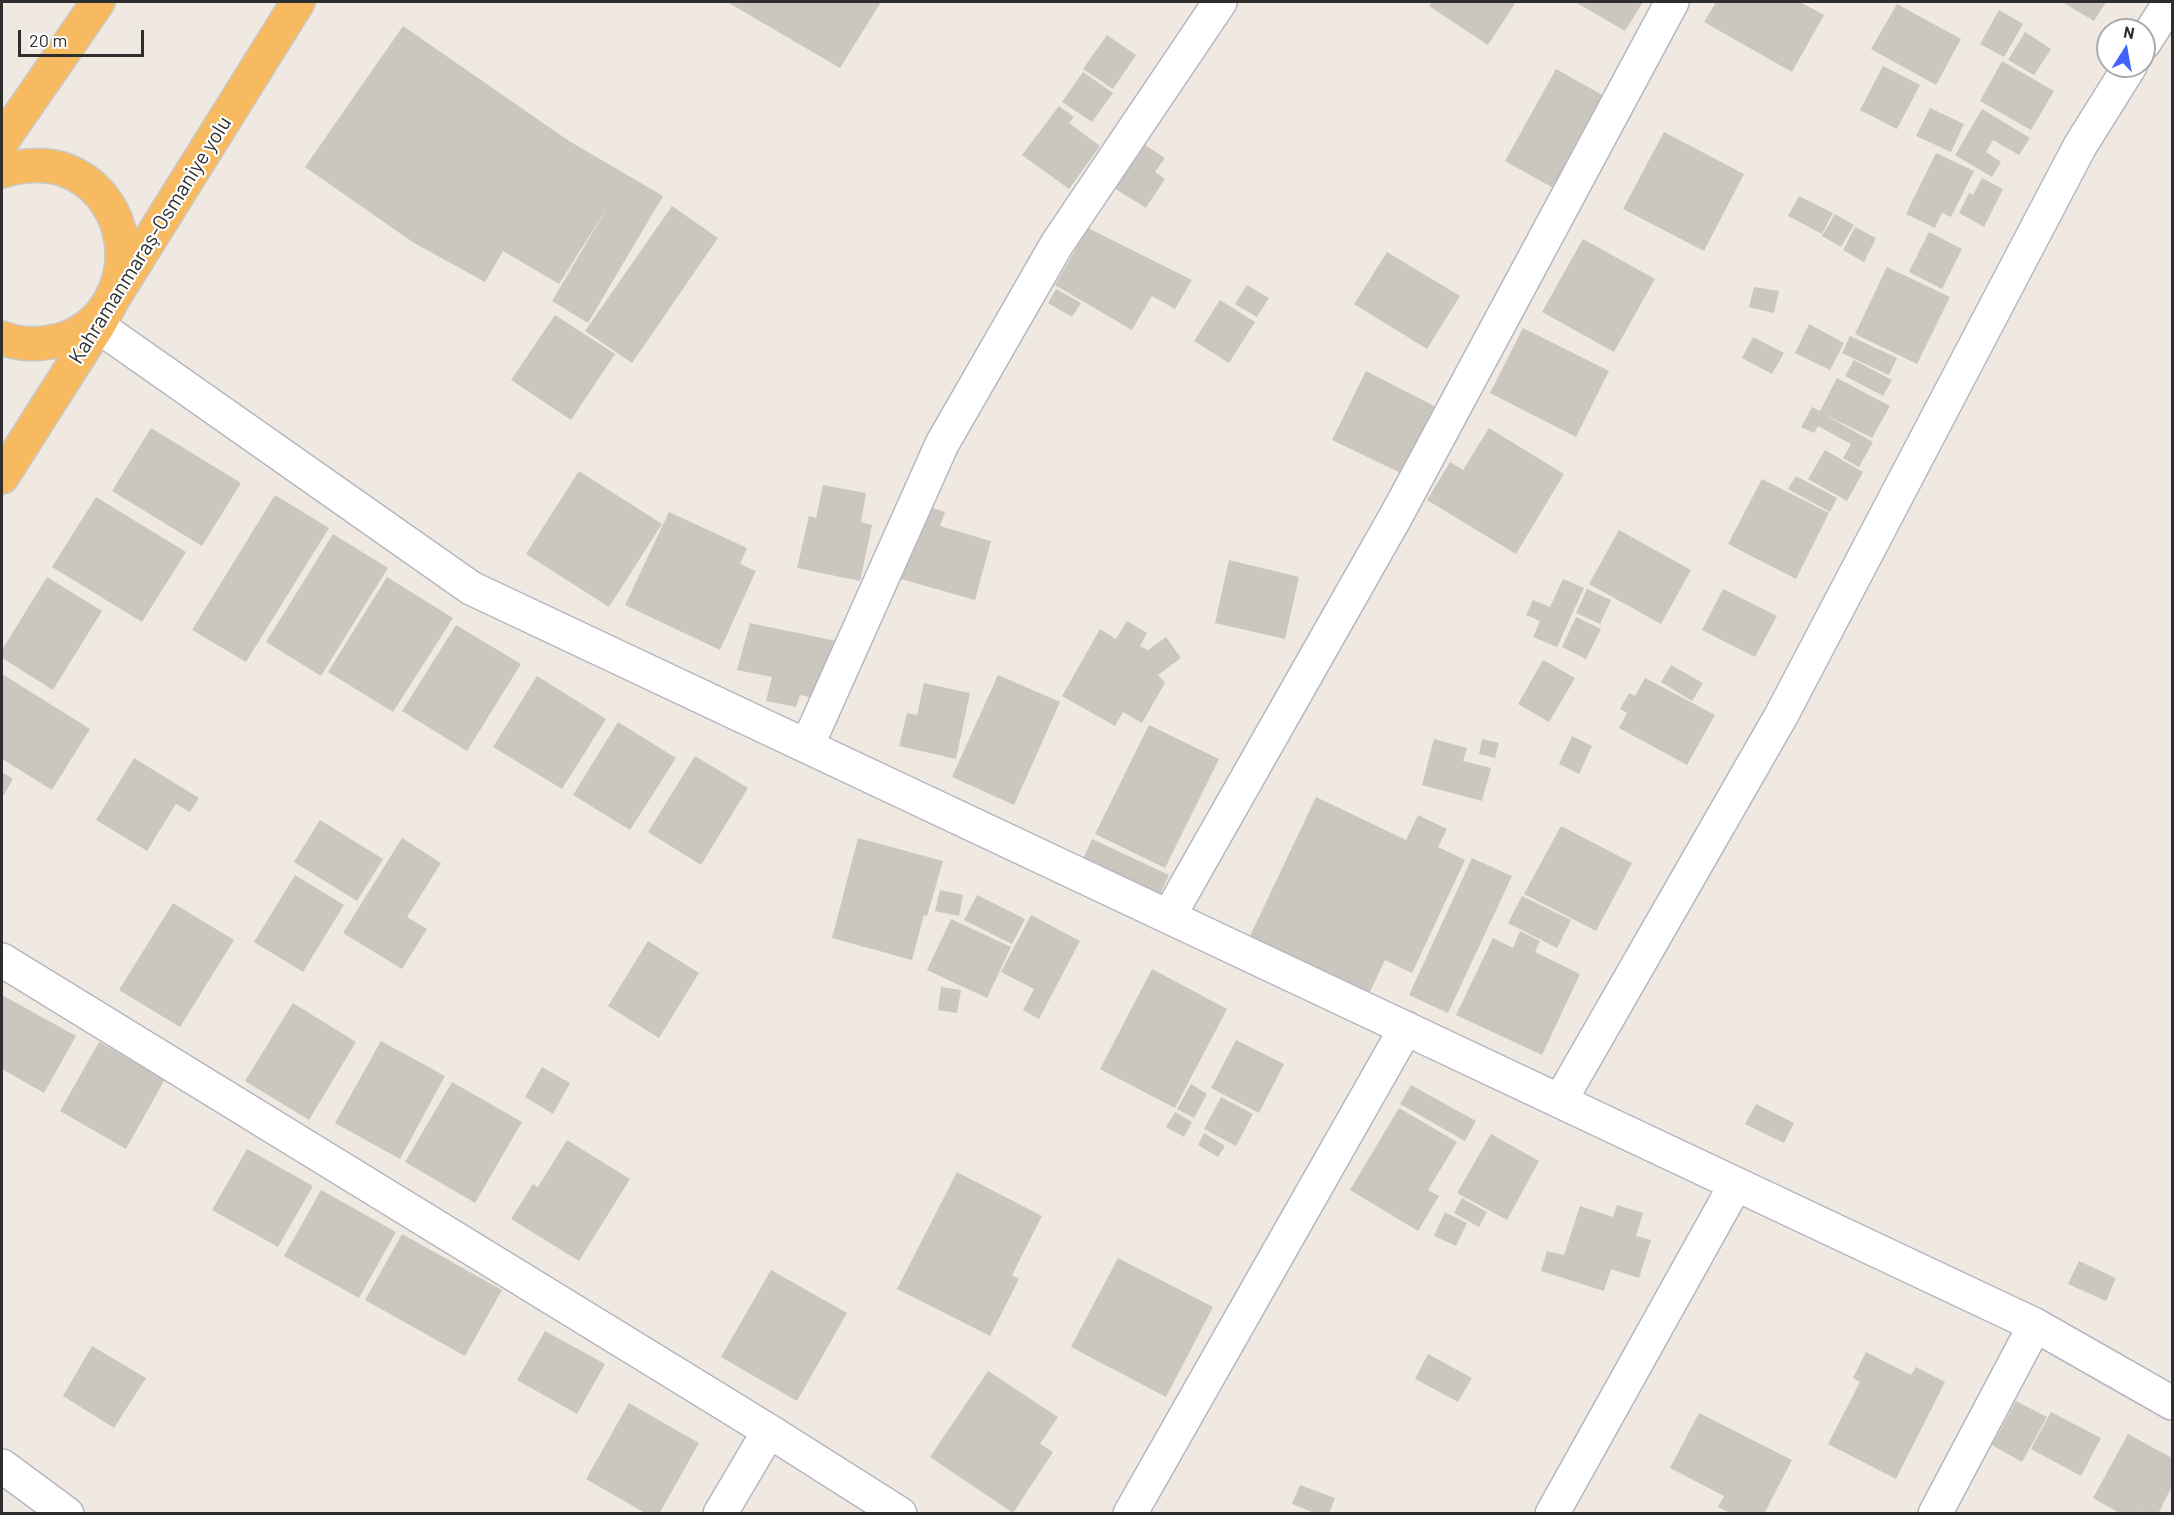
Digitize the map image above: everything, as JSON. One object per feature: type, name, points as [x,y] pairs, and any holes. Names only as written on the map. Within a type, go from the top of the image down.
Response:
[{"type":"highway","points":[[2,141],[98,2]]},
{"type":"highway","name":"Kahramanmaraş-Osmaniye yolu","points":[[2,477],[298,2]]},
{"type":"highway","points":[[2,171],[34,165],[64,170],[91,186],[111,209],[122,237],[123,268],[114,297],[96,320],[72,336],[44,345],[15,343],[2,338]]},
{"type":"street","points":[[807,746],[942,444],[1057,244],[1221,2]]},
{"type":"street","points":[[1169,916],[1396,516],[1672,2]]},
{"type":"street","points":[[2156,24],[2172,4]]},
{"type":"street","points":[[1560,1101],[1781,716],[2080,146],[2122,78]]},
{"type":"street","points":[[98,326],[471,588],[2035,1325],[2172,1403]]},
{"type":"street","points":[[2,960],[770,1431],[900,1514]]},
{"type":"street","points":[[1130,1514],[1406,1028]]},
{"type":"street","points":[[1552,1514],[1737,1184]]},
{"type":"street","points":[[1935,1514],[2035,1325]]},
{"type":"street","points":[[720,1514],[770,1431]]},
{"type":"street","points":[[2,1466],[67,1514]]},
{"type":"building","points":[[727,2],[881,2],[840,68]]},
{"type":"building","points":[[1432,2],[1516,2],[1488,45],[1429,6]]},
{"type":"building","points":[[1575,2],[1643,2],[1625,31]]},
{"type":"building","points":[[1716,2],[1800,2],[1824,15],[1792,72],[1704,22]]},
{"type":"building","points":[[2062,2],[2106,2],[2094,21]]},
{"type":"building","points":[[1897,4],[1961,39],[1936,85],[1871,49]]},
{"type":"building","points":[[1999,10],[2023,24],[2004,57],[1980,44]]},
{"type":"building","points":[[403,26],[569,141],[663,196],[588,323],[552,301],[609,205],[559,284],[503,251],[485,282],[414,243],[305,167]]},
{"type":"building","points":[[2025,32],[2051,49],[2034,75],[2008,60]]},
{"type":"building","points":[[1107,35],[1136,55],[1113,89],[1083,69]]},
{"type":"building","points":[[2002,61],[2054,91],[2031,130],[1980,101]]},
{"type":"building","points":[[1883,66],[1920,85],[1897,129],[1860,110]]},
{"type":"building","points":[[1556,69],[1606,97],[1555,189],[1505,161]]},
{"type":"building","points":[[1083,72],[1113,93],[1092,122],[1062,102]]},
{"type":"building","points":[[1059,106],[1074,117],[1069,123],[1100,146],[1069,189],[1022,155]]},
{"type":"building","points":[[1930,108],[1964,124],[1951,152],[1916,136]]},
{"type":"building","points":[[1982,109],[2030,138],[2019,155],[1993,140],[1986,152],[2001,162],[1992,177],[1955,155]]},
{"type":"building","points":[[1664,132],[1744,174],[1704,251],[1623,209]]},
{"type":"building","points":[[1134,138],[1165,158],[1155,172],[1165,179],[1146,208],[1106,183]]},
{"type":"building","points":[[1936,153],[1974,171],[1951,217],[1942,213],[1935,228],[1906,214]]},
{"type":"building","points":[[1982,178],[2003,189],[1984,227],[1959,213],[1969,193],[1973,195]]},
{"type":"building","points":[[1799,196],[1833,213],[1822,234],[1788,216]]},
{"type":"building","points":[[672,206],[718,238],[632,363],[585,331]]},
{"type":"building","points":[[1835,214],[1854,225],[1841,247],[1822,236]]},
{"type":"building","points":[[1855,227],[1876,238],[1864,262],[1843,250]]},
{"type":"building","points":[[1088,228],[1192,280],[1175,309],[1152,296],[1132,330],[1055,285]]},
{"type":"building","points":[[1929,232],[1962,249],[1942,289],[1909,272]]},
{"type":"building","points":[[1583,239],[1655,279],[1614,352],[1542,312]]},
{"type":"building","points":[[1387,252],[1460,296],[1427,349],[1354,304]]},
{"type":"building","points":[[1887,267],[1950,297],[1917,364],[1855,334]]},
{"type":"building","points":[[1247,285],[1269,298],[1257,317],[1235,304]]},
{"type":"building","points":[[1754,287],[1779,291],[1774,313],[1749,307]]},
{"type":"building","points":[[1056,289],[1081,303],[1072,317],[1048,303]]},
{"type":"building","points":[[1220,300],[1255,322],[1229,363],[1194,341]]},
{"type":"building","points":[[555,315],[615,354],[571,420],[511,380]]},
{"type":"building","points":[[1809,324],[1844,343],[1830,370],[1795,353]]},
{"type":"building","points":[[1523,328],[1609,371],[1576,437],[1490,393]]},
{"type":"building","points":[[1850,336],[1897,358],[1889,375],[1842,353]]},
{"type":"building","points":[[1753,337],[1784,353],[1772,374],[1742,358]]},
{"type":"building","points":[[1854,360],[1892,380],[1883,396],[1845,376]]},
{"type":"building","points":[[1366,371],[1442,410],[1409,477],[1332,440]]},
{"type":"building","points":[[1837,378],[1890,406],[1872,438],[1822,413],[1873,442],[1859,467],[1843,458],[1851,444],[1818,426],[1814,433],[1801,427],[1812,407],[1820,411]]},
{"type":"building","points":[[151,428],[241,483],[202,546],[112,491]]},
{"type":"building","points":[[1489,428],[1564,474],[1516,554],[1427,500],[1450,462],[1463,470]]},
{"type":"building","points":[[1825,450],[1863,472],[1847,501],[1808,479]]},
{"type":"building","points":[[579,471],[662,524],[609,607],[526,554]]},
{"type":"building","points":[[1796,476],[1837,498],[1830,512],[1788,489]]},
{"type":"building","points":[[1762,479],[1829,513],[1796,579],[1728,544]]},
{"type":"building","points":[[823,485],[866,493],[861,522],[872,525],[860,581],[797,568],[809,516],[816,518]]},
{"type":"building","points":[[275,495],[329,528],[246,662],[192,630]]},
{"type":"building","points":[[96,497],[186,552],[142,622],[52,567]]},
{"type":"building","points":[[922,505],[945,512],[940,526],[991,541],[975,600],[901,579]]},
{"type":"building","points":[[669,512],[747,548],[740,564],[756,571],[720,650],[625,605]]},
{"type":"building","points":[[1619,530],[1691,570],[1661,624],[1589,584]]},
{"type":"building","points":[[333,534],[388,568],[321,676],[266,642]]},
{"type":"building","points":[[1229,560],[1299,577],[1285,639],[1215,623]]},
{"type":"building","points":[[47,577],[102,611],[53,690],[2,658],[2,650]]},
{"type":"building","points":[[387,577],[453,618],[393,712],[328,672]]},
{"type":"building","points":[[1563,579],[1584,588],[1557,647],[1533,637],[1540,621],[1526,615],[1533,600],[1550,607]]},
{"type":"building","points":[[1587,589],[1611,600],[1600,624],[1576,613]]},
{"type":"building","points":[[1723,589],[1777,616],[1755,657],[1702,630]]},
{"type":"building","points":[[1576,617],[1601,629],[1586,659],[1562,647]]},
{"type":"building","points":[[1127,621],[1147,633],[1140,646],[1148,650],[1166,637],[1181,658],[1158,675],[1165,683],[1142,723],[1123,712],[1115,726],[1062,696],[1100,629],[1116,639]]},
{"type":"building","points":[[750,623],[846,643],[822,700],[800,695],[796,707],[766,701],[772,677],[737,670]]},
{"type":"building","points":[[456,625],[521,664],[467,751],[402,711]]},
{"type":"building","points":[[1543,660],[1575,678],[1549,722],[1518,704]]},
{"type":"building","points":[[1671,665],[1703,683],[1692,701],[1661,682]]},
{"type":"building","points":[[2,674],[90,729],[52,790],[2,759]]},
{"type":"building","points":[[998,675],[1060,702],[1014,805],[952,777]]},
{"type":"building","points":[[537,676],[606,719],[562,789],[493,747]]},
{"type":"building","points":[[1645,678],[1715,715],[1687,765],[1619,728],[1627,713],[1620,709],[1629,693],[1635,696]]},
{"type":"building","points":[[924,683],[970,693],[956,759],[899,746],[907,713],[917,715]]},
{"type":"building","points":[[618,722],[676,758],[630,830],[573,795]]},
{"type":"building","points":[[1149,725],[1219,759],[1165,868],[1095,834]]},
{"type":"building","points":[[1572,736],[1592,746],[1579,774],[1559,764]]},
{"type":"building","points":[[1434,739],[1467,748],[1463,761],[1491,768],[1482,801],[1422,785]]},
{"type":"building","points":[[1482,739],[1499,743],[1495,758],[1479,754]]},
{"type":"building","points":[[695,756],[748,788],[701,865],[648,832]]},
{"type":"building","points":[[134,758],[199,798],[190,812],[176,804],[147,851],[96,820]]},
{"type":"building","points":[[2,772],[13,779],[2,798]]},
{"type":"building","points":[[1316,797],[1406,840],[1418,815],[1447,829],[1438,847],[1465,860],[1412,973],[1385,960],[1369,994],[1250,936]]},
{"type":"building","points":[[320,820],[383,859],[357,901],[294,862]]},
{"type":"building","points":[[1561,826],[1632,863],[1596,931],[1524,894]]},
{"type":"building","points":[[402,838],[441,863],[407,917],[427,929],[402,969],[343,933]]},
{"type":"building","points":[[858,838],[943,861],[927,916],[924,915],[912,960],[832,938]]},
{"type":"building","points":[[1092,839],[1169,875],[1159,896],[1082,861]]},
{"type":"building","points":[[1472,858],[1512,876],[1448,1013],[1409,995]]},
{"type":"building","points":[[295,875],[344,905],[303,972],[254,942]]},
{"type":"building","points":[[940,890],[963,895],[959,916],[935,911]]},
{"type":"building","points":[[977,895],[1025,919],[1012,944],[964,920]]},
{"type":"building","points":[[1522,896],[1571,920],[1557,948],[1508,923]]},
{"type":"building","points":[[173,903],[234,940],[180,1027],[119,990]]},
{"type":"building","points":[[1031,915],[1080,941],[1039,1019],[1023,1010],[1034,989],[1001,972]]},
{"type":"building","points":[[951,919],[1011,947],[987,998],[927,970]]},
{"type":"building","points":[[1520,931],[1540,941],[1535,952],[1580,974],[1542,1055],[1456,1015],[1493,938],[1513,948]]},
{"type":"building","points":[[648,941],[699,973],[659,1038],[608,1006]]},
{"type":"building","points":[[1152,969],[1227,1009],[1175,1108],[1100,1069]]},
{"type":"building","points":[[941,987],[961,990],[957,1013],[938,1010]]},
{"type":"building","points":[[2,995],[76,1036],[44,1093],[2,1069]]},
{"type":"building","points":[[293,1003],[356,1042],[309,1120],[245,1081]]},
{"type":"building","points":[[1236,1040],[1284,1064],[1259,1113],[1211,1088]]},
{"type":"building","points":[[381,1041],[445,1076],[400,1159],[335,1123]]},
{"type":"building","points":[[99,1042],[165,1079],[126,1149],[60,1111]]},
{"type":"building","points":[[542,1067],[570,1083],[553,1114],[525,1097]]},
{"type":"building","points":[[452,1082],[522,1122],[475,1203],[405,1162]]},
{"type":"building","points":[[1191,1084],[1207,1094],[1194,1118],[1177,1109]]},
{"type":"building","points":[[1411,1085],[1476,1121],[1465,1141],[1400,1104]]},
{"type":"building","points":[[1221,1097],[1253,1114],[1236,1146],[1204,1129]]},
{"type":"building","points":[[1756,1104],[1794,1123],[1784,1143],[1745,1124]]},
{"type":"building","points":[[1399,1108],[1457,1142],[1428,1190],[1439,1196],[1418,1231],[1350,1190]]},
{"type":"building","points":[[1175,1112],[1192,1122],[1184,1137],[1166,1127]]},
{"type":"building","points":[[1204,1133],[1225,1146],[1218,1157],[1198,1145]]},
{"type":"building","points":[[1491,1134],[1539,1161],[1507,1220],[1457,1193]]},
{"type":"building","points":[[567,1140],[630,1179],[579,1261],[511,1219],[533,1184],[538,1187]]},
{"type":"building","points":[[247,1149],[313,1186],[278,1247],[212,1210]]},
{"type":"building","points":[[957,1172],[1042,1216],[1012,1275],[1019,1279],[990,1336],[897,1289]]},
{"type":"building","points":[[321,1190],[396,1232],[359,1298],[284,1256]]},
{"type":"building","points":[[1462,1198],[1487,1212],[1479,1227],[1454,1213]]},
{"type":"building","points":[[1617,1205],[1643,1213],[1636,1236],[1651,1240],[1639,1278],[1611,1269],[1604,1291],[1541,1271],[1547,1251],[1564,1255],[1580,1206],[1613,1217]]},
{"type":"building","points":[[1445,1212],[1467,1223],[1456,1246],[1434,1236]]},
{"type":"building","points":[[402,1234],[502,1290],[465,1356],[365,1300]]},
{"type":"building","points":[[1118,1258],[1213,1307],[1166,1397],[1071,1347]]},
{"type":"building","points":[[2079,1261],[2116,1278],[2106,1301],[2068,1284]]},
{"type":"building","points":[[771,1270],[847,1313],[797,1401],[721,1357]]},
{"type":"building","points":[[545,1331],[605,1364],[577,1414],[517,1380]]},
{"type":"building","points":[[92,1346],[146,1378],[114,1428],[63,1396]]},
{"type":"building","points":[[1866,1352],[1911,1375],[1916,1367],[1945,1382],[1896,1479],[1828,1444],[1860,1382],[1853,1378]]},
{"type":"building","points":[[1428,1354],[1472,1378],[1458,1402],[1415,1379]]},
{"type":"building","points":[[988,1371],[1058,1417],[1040,1444],[1053,1452],[1013,1513],[930,1457]]},
{"type":"building","points":[[2016,1401],[2047,1417],[2022,1462],[1992,1445]]},
{"type":"building","points":[[629,1403],[699,1443],[659,1514],[647,1514],[586,1479]]},
{"type":"building","points":[[2051,1412],[2101,1438],[2081,1476],[2031,1449]]},
{"type":"building","points":[[1699,1413],[1792,1460],[1764,1514],[1732,1514],[1718,1507],[1724,1496],[1670,1468]]},
{"type":"building","points":[[2128,1434],[2172,1458],[2172,1486],[2158,1514],[2141,1514],[2137,1511],[2136,1514],[2121,1514],[2093,1498]]},
{"type":"building","points":[[1300,1485],[1335,1498],[1329,1514],[1317,1514],[1292,1504]]}]
